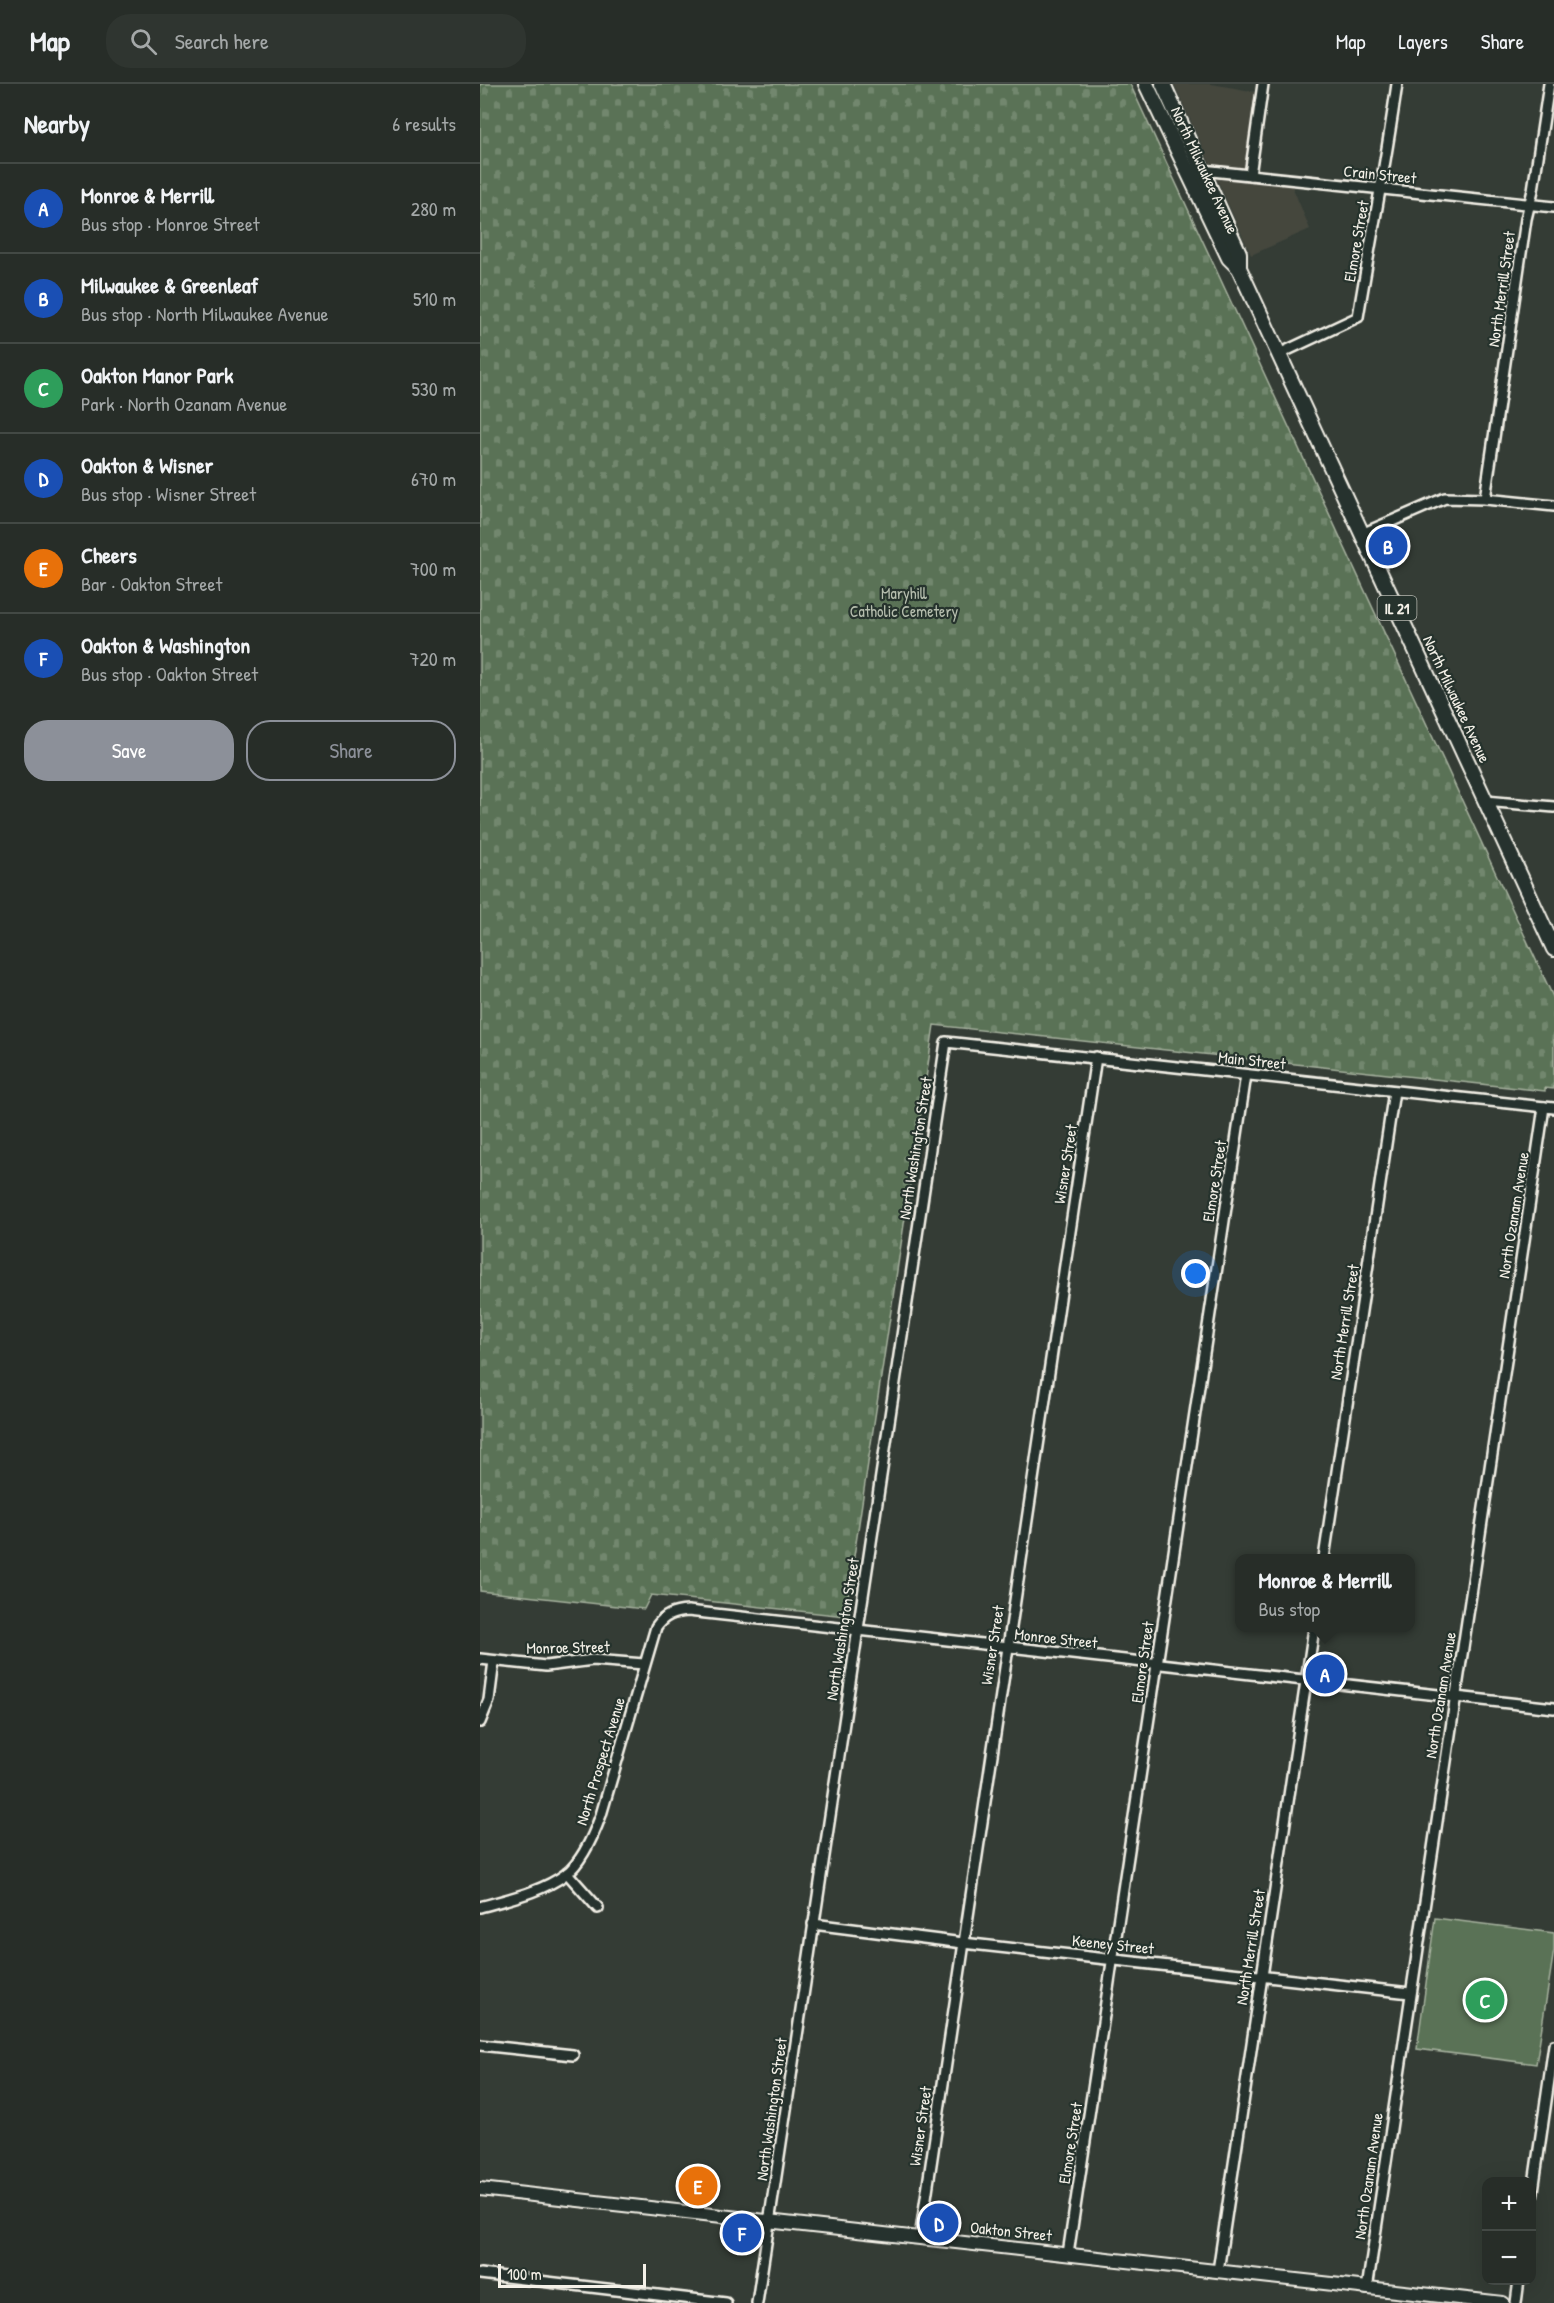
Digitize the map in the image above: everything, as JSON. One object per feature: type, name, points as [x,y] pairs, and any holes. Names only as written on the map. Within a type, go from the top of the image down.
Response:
[{"type":"main road","name":"North Milwaukee Avenue","points":[[1146,84],[1229,258],[1239,268],[1554,949]]},
{"type":"main road","name":"North Milwaukee Avenue","points":[[1163,84],[1239,253],[1239,268]]},
{"type":"main road","name":"Oakton Street","points":[[480,2188],[1503,2303]]},
{"type":"street","points":[[1250,175],[1263,84]]},
{"type":"street","name":"Elmore Street","points":[[1279,354],[1358,317],[1380,189],[1385,172],[1398,84]]},
{"type":"street","name":"North Merrill Street","points":[[1485,499],[1549,84]]},
{"type":"street","name":"Crain Street","points":[[1202,170],[1554,207]]},
{"type":"street","points":[[1362,534],[1438,500],[1485,499],[1554,506]]},
{"type":"street","points":[[1485,801],[1554,807]]},
{"type":"street","name":"Main Street","points":[[946,1042],[1549,1107]]},
{"type":"street","name":"North Washington Street","points":[[757,2303],[946,1042]]},
{"type":"street","name":"Wisner Street","points":[[920,2238],[1096,1057]]},
{"type":"street","name":"Elmore Street","points":[[1068,2254],[1245,1075]]},
{"type":"street","name":"North Merrill Street","points":[[1325,1554],[1394,1091]]},
{"type":"street","name":"North Ozanam Avenue","points":[[1367,2289],[1455,1697],[1549,1107]]},
{"type":"street","name":"Monroe Street","points":[[480,1659],[546,1666],[604,1660],[644,1664],[656,1627],[661,1620],[676,1612],[688,1611],[1554,1708]]},
{"type":"street","name":"North Merrill Street","points":[[1218,2271],[1313,1632]]},
{"type":"street","points":[[480,1722],[489,1700],[494,1661]]},
{"type":"street","name":"North Prospect Avenue","points":[[480,1907],[530,1892],[567,1874],[588,1844],[602,1815],[644,1664]]},
{"type":"street","points":[[567,1874],[598,1908]]},
{"type":"street","name":"Keeney Street","points":[[813,1923],[963,1943],[1410,1994]]},
{"type":"street","points":[[480,2045],[573,2055]]},
{"type":"street","points":[[1535,2177],[1554,2045]]},
{"type":"street","points":[[480,2274],[726,2303]]},
{"type":"street","points":[[1516,2303],[1519,2285]]},
{"type":"shaded area","points":[[1174,84],[1212,84],[1262,93],[1249,176],[1290,181],[1310,229],[1251,255]]},
{"type":"green space","name":"Maryhill Catholic Cemetery","points":[[480,84],[1130,84],[1554,999],[1554,1089],[1545,1088],[1545,1091],[934,1025],[845,1616],[651,1595],[644,1609],[480,1591]]},
{"type":"green space","points":[[1435,1918],[1554,1933],[1554,1950],[1536,2064],[1417,2049]]},
{"type":"place","name":"Milwaukee & Greenleaf","points":[[1388,546]]},
{"type":"place","name":"Monroe & Merrill","points":[[1325,1674]]},
{"type":"place","name":"Oakton Manor Park","points":[[1485,2000]]},
{"type":"place","name":"Cheers","points":[[698,2186]]},
{"type":"place","name":"Oakton & Wisner","points":[[939,2223]]},
{"type":"place","name":"Oakton & Washington","points":[[742,2233]]}]
